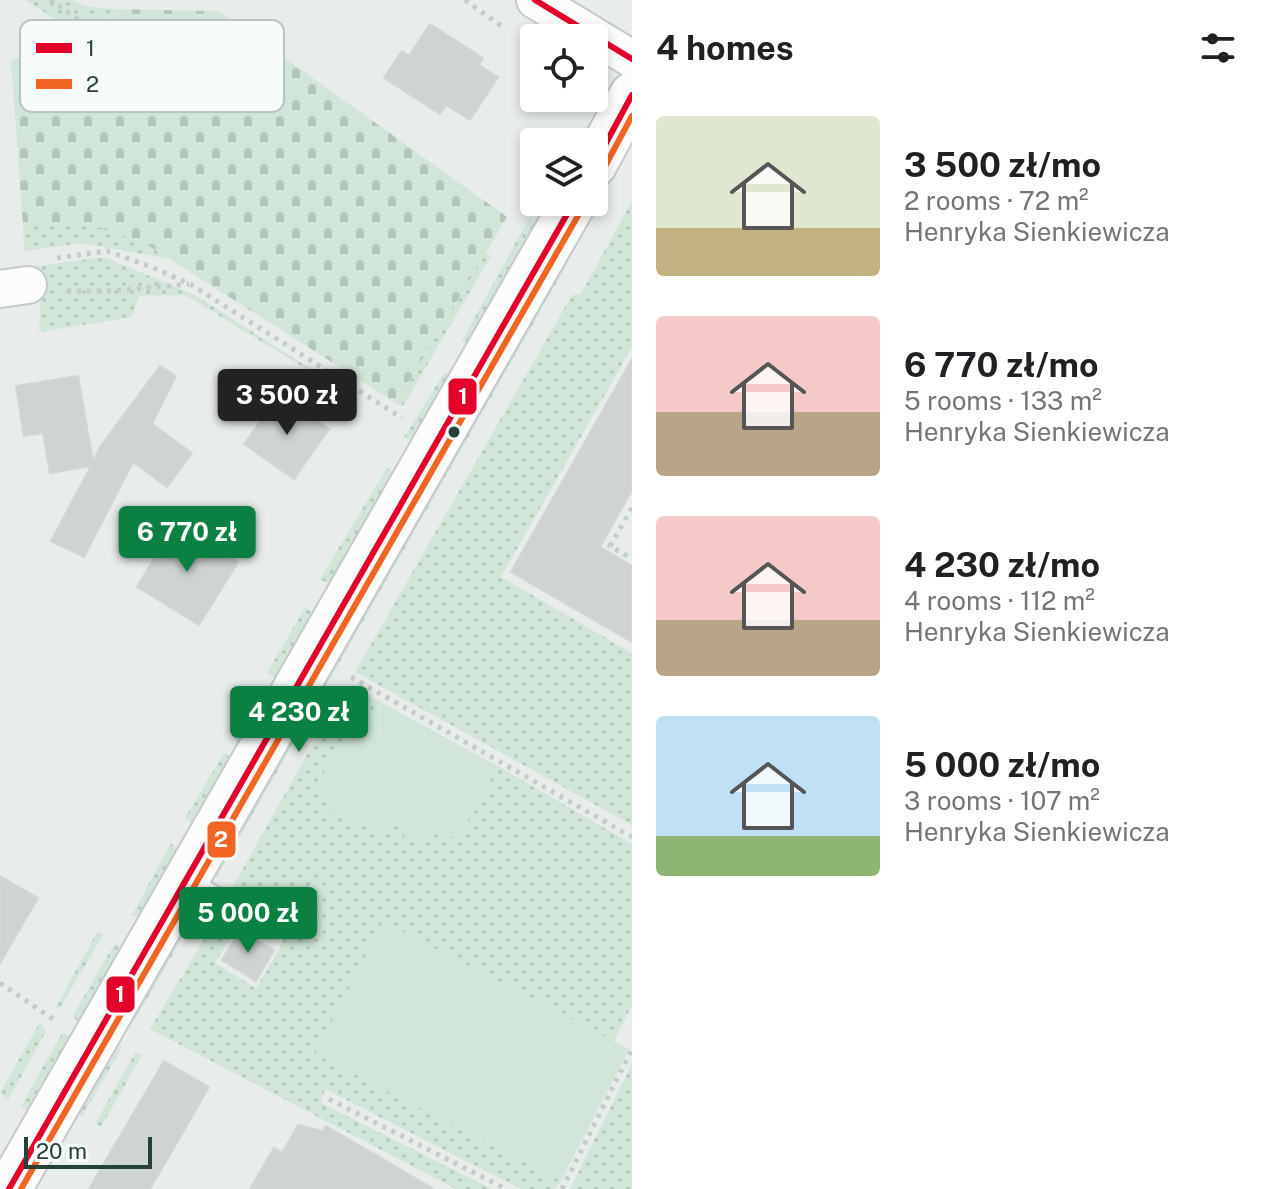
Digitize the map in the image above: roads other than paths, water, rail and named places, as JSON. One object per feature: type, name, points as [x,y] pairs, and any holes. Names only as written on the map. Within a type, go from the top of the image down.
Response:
[{"type":"street","points":[[535,0],[632,59]]},
{"type":"street","points":[[608,139],[632,95]]},
{"type":"street","points":[[9,1189],[566,216]]},
{"type":"lane","points":[[188,881],[272,927]]}]
